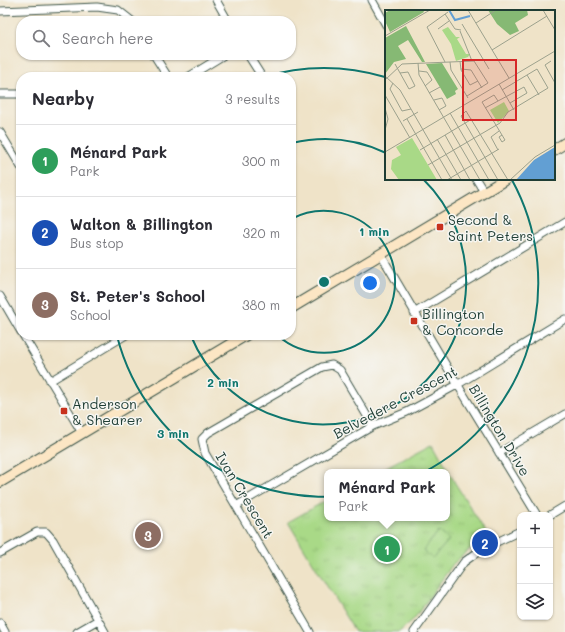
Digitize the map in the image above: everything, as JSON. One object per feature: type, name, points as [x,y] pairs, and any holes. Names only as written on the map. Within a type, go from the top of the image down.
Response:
[{"type":"main road","points":[[555,149],[565,143]]},
{"type":"main road","points":[[296,305],[504,180]]},
{"type":"main road","points":[[0,482],[238,340]]},
{"type":"street","points":[[216,0],[225,16]]},
{"type":"street","points":[[372,0],[385,23]]},
{"type":"street","points":[[0,11],[97,3],[118,10],[126,16]]},
{"type":"street","points":[[157,60],[165,72]]},
{"type":"street","points":[[196,72],[216,60]]},
{"type":"street","points":[[251,60],[259,72]]},
{"type":"street","points":[[0,94],[16,94]]},
{"type":"street","points":[[0,132],[16,159]]},
{"type":"street","points":[[477,180],[484,192]]},
{"type":"street","points":[[414,313],[565,222]]},
{"type":"street","name":"Billington Drive","points":[[380,254],[457,385],[535,512]]},
{"type":"street","points":[[0,296],[16,323]]},
{"type":"street","name":"Belvedere Crescent","points":[[236,506],[372,426],[407,412],[457,385],[565,319]]},
{"type":"street","points":[[26,340],[82,433]]},
{"type":"street","points":[[50,381],[118,340]]},
{"type":"street","name":"Ivan Crescent","points":[[310,632],[205,453],[202,439],[322,366],[332,365],[340,370],[372,426]]},
{"type":"street","points":[[499,453],[565,414]]},
{"type":"street","points":[[553,513],[565,506]]},
{"type":"street","points":[[0,553],[37,532],[46,532],[53,540],[104,632]]},
{"type":"street","points":[[414,632],[464,562],[482,549],[517,532]]},
{"type":"street","points":[[77,632],[98,620]]},
{"type":"street","points":[[0,623],[5,632]]},
{"type":"green space","points":[[433,442],[447,469],[383,469]]},
{"type":"green space","points":[[450,474],[487,534],[453,564],[414,619],[399,632],[355,632],[288,522],[324,502],[324,521],[450,521]]},
{"type":"green space","points":[[439,531],[449,540],[433,558],[423,550]]},
{"type":"place","name":"Second & Saint Peters","points":[[440,227]]},
{"type":"place","name":"Billington & Concorde","points":[[414,321]]},
{"type":"place","name":"Anderson & Shearer","points":[[64,411]]},
{"type":"place","name":"St. Peter's School","points":[[148,535]]},
{"type":"place","name":"Walton & Billington","points":[[485,543]]},
{"type":"place","name":"Ménard Park","points":[[387,549]]}]
